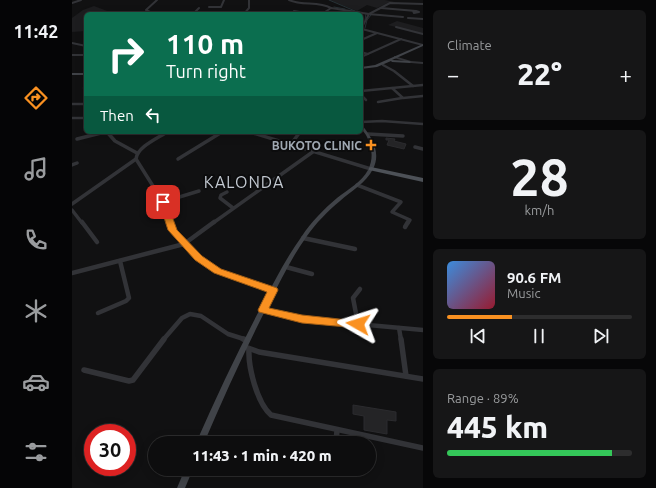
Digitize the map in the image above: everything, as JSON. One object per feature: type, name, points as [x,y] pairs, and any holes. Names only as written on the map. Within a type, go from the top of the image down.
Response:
[{"type":"main road","points":[[363,69],[376,66],[398,58],[423,46]]},
{"type":"main road","points":[[363,69],[383,65],[398,58]]},
{"type":"main road","points":[[392,62],[409,62]]},
{"type":"main road","points":[[72,74],[84,74]]},
{"type":"main road","points":[[203,436],[220,396],[247,345],[273,290],[303,238],[316,221],[357,185],[371,169],[375,150],[368,134],[363,128]]},
{"type":"main road","points":[[371,169],[423,180]]},
{"type":"main road","points":[[181,488],[186,476]]},
{"type":"street","points":[[72,3],[81,0]]},
{"type":"street","points":[[150,12],[146,10],[157,0]]},
{"type":"street","points":[[209,7],[221,7],[224,0]]},
{"type":"street","points":[[246,12],[249,8],[249,0]]},
{"type":"street","points":[[289,0],[297,3],[324,4],[331,8],[356,12]]},
{"type":"street","points":[[398,0],[402,3]]},
{"type":"street","points":[[363,26],[368,14],[390,3],[423,4]]},
{"type":"street","points":[[196,12],[199,8]]},
{"type":"street","points":[[325,12],[331,8]]},
{"type":"street","points":[[379,8],[413,11]]},
{"type":"street","points":[[294,10],[303,12]]},
{"type":"street","points":[[363,13],[403,17]]},
{"type":"street","points":[[408,18],[423,18]]},
{"type":"street","points":[[396,27],[423,34]]},
{"type":"street","points":[[363,29],[423,46]]},
{"type":"street","points":[[363,39],[378,33]]},
{"type":"street","points":[[363,56],[401,39]]},
{"type":"street","points":[[72,43],[84,46]]},
{"type":"street","points":[[363,52],[369,54]]},
{"type":"street","points":[[72,55],[84,55]]},
{"type":"street","points":[[398,58],[409,62],[422,63]]},
{"type":"street","points":[[398,58],[422,63]]},
{"type":"street","points":[[383,65],[394,71],[413,86]]},
{"type":"street","points":[[363,91],[423,85]]},
{"type":"street","points":[[392,88],[402,98]]},
{"type":"street","points":[[378,102],[423,96]]},
{"type":"street","points":[[363,97],[366,100]]},
{"type":"street","points":[[72,104],[84,104]]},
{"type":"street","points":[[72,108],[77,104]]},
{"type":"street","points":[[72,118],[84,118]]},
{"type":"street","points":[[363,122],[382,121],[423,124]]},
{"type":"street","points":[[77,139],[98,134]]},
{"type":"street","points":[[108,134],[116,142],[138,153]]},
{"type":"street","points":[[72,204],[136,159],[138,153],[164,134]]},
{"type":"street","points":[[178,159],[219,134]]},
{"type":"street","points":[[257,134],[371,169]]},
{"type":"street","points":[[291,144],[298,134]]},
{"type":"street","points":[[368,134],[403,136]]},
{"type":"street","points":[[415,148],[423,149]]},
{"type":"street","points":[[72,273],[184,244],[314,151]]},
{"type":"street","points":[[136,159],[163,202],[172,229],[184,244],[199,258],[217,271],[273,290]]},
{"type":"street","points":[[72,165],[77,163]]},
{"type":"street","points":[[357,185],[401,202],[392,212],[410,220],[405,227]]},
{"type":"street","points":[[163,202],[199,191]]},
{"type":"street","points":[[227,192],[221,195],[220,198],[233,208]]},
{"type":"street","points":[[72,210],[97,242]]},
{"type":"street","points":[[303,238],[355,249]]},
{"type":"street","points":[[98,313],[126,301],[129,298],[120,261]]},
{"type":"street","points":[[286,267],[312,274]]},
{"type":"street","points":[[358,324],[353,298],[360,289]]},
{"type":"street","points":[[263,310],[302,319],[423,330]]},
{"type":"street","points":[[84,370],[129,381],[134,380],[175,326],[183,317],[189,315],[203,318],[212,322],[228,334],[259,352],[423,379]]},
{"type":"street","points":[[399,328],[406,376]]},
{"type":"street","points":[[247,345],[249,366],[265,410],[275,416],[423,448]]},
{"type":"street","points":[[337,430],[337,436]]},
{"type":"shaded area","points":[[329,0],[385,0],[395,2],[390,2],[377,8],[367,5],[357,11]]},
{"type":"shaded area","points":[[94,6],[110,12],[84,12],[84,31],[72,32],[72,18],[83,10]]},
{"type":"shaded area","points":[[397,21],[423,28],[423,34],[388,25]]},
{"type":"building","points":[[386,138],[395,139],[394,141],[406,144],[404,149],[387,145],[389,140],[386,140]]},
{"type":"building","points":[[353,405],[396,412],[396,421],[387,420],[387,434],[364,430],[364,416],[353,414]]},
{"type":"waterway","points":[[329,0],[355,11]]},
{"type":"waterway","points":[[334,7],[345,9]]},
{"type":"waterway","points":[[365,20],[366,14]]},
{"type":"waterway","points":[[365,28],[367,20],[371,15]]},
{"type":"place","name":"BUKOTO CLINIC","points":[[371,145]]},
{"type":"district","name":"KALONDA","points":[[244,182]]},
{"type":"route","points":[[163,202],[173,230],[184,244],[199,258],[217,271],[273,290],[263,310],[302,319],[358,324]]}]
